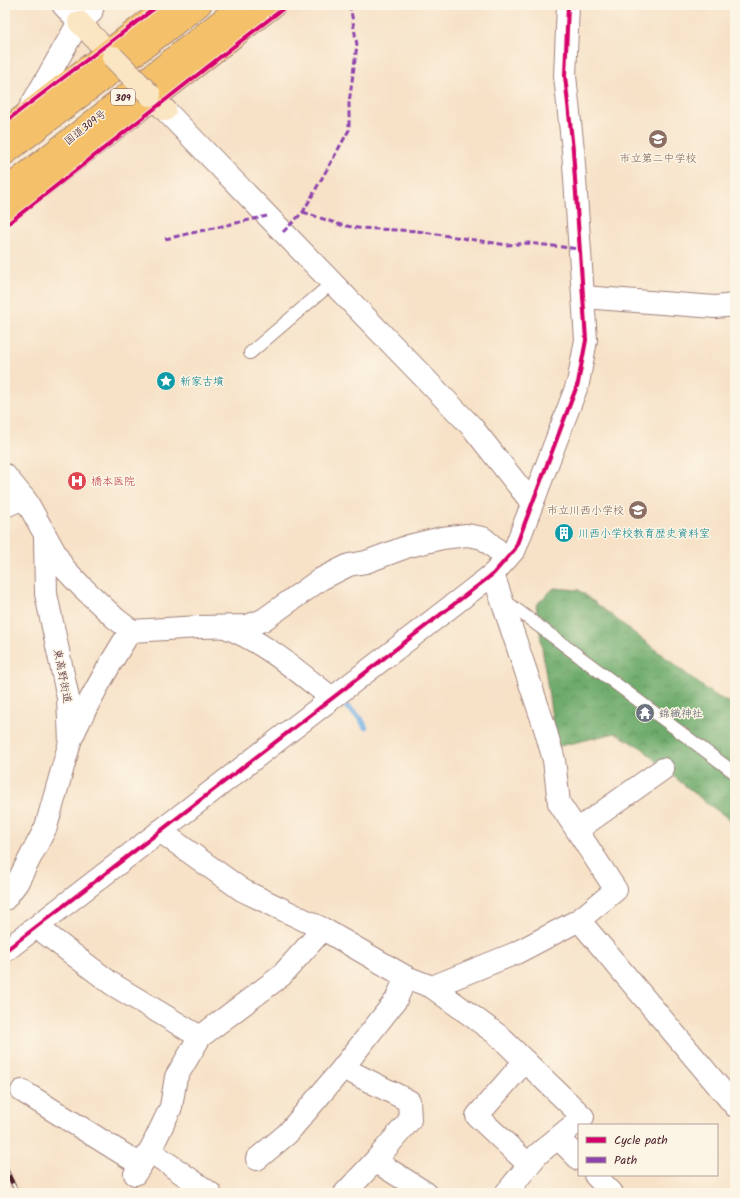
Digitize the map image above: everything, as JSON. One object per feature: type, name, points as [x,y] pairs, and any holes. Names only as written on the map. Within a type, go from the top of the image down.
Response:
[{"type":"highway","points":[[5,130],[110,54],[168,5]]},
{"type":"highway","name":"309","points":[[5,154],[200,5]]},
{"type":"highway","name":"国道309号","points":[[5,190],[241,5]]},
{"type":"highway","name":"309","points":[[5,214],[156,101],[275,5]]},
{"type":"street","points":[[62,5],[472,427],[532,503]]},
{"type":"street","points":[[27,113],[80,22],[91,13],[93,5]]},
{"type":"street","points":[[5,952],[500,566],[515,549],[578,383],[586,340],[565,76],[568,5]]},
{"type":"street","points":[[583,297],[715,306],[735,305]]},
{"type":"street","name":"東高野街道","points":[[5,475],[14,502],[28,502],[45,535],[46,594],[68,698],[70,742],[46,827],[17,883],[5,899]]},
{"type":"street","points":[[45,535],[63,567],[80,586],[116,620],[132,631],[247,626],[263,620],[321,579],[349,565],[366,562],[409,546],[442,538],[467,534],[483,538],[500,566],[501,597],[544,725],[554,760],[559,803],[616,890],[579,920],[516,953],[432,988]]},
{"type":"street","points":[[222,626],[241,633],[273,654],[332,698]]},
{"type":"street","points":[[70,742],[101,681],[131,630]]},
{"type":"street","points":[[577,830],[663,769]]},
{"type":"street","points":[[160,832],[242,890],[323,929],[406,977],[432,988],[498,1035],[583,1117],[538,1154],[506,1193]]},
{"type":"street","points":[[579,920],[735,1106]]},
{"type":"street","points":[[37,927],[112,984],[200,1037]]},
{"type":"street","points":[[142,1164],[171,1107],[176,1077],[200,1037],[281,976],[323,929]]},
{"type":"street","points":[[257,1159],[287,1134],[342,1068],[396,1000],[406,977]]},
{"type":"street","points":[[525,1061],[477,1116],[529,1166]]},
{"type":"street","points":[[342,1068],[409,1101],[410,1120],[345,1193]]},
{"type":"street","points":[[22,1091],[142,1164],[210,1193]]},
{"type":"street","points":[[558,1138],[578,1158]]},
{"type":"street","points":[[375,1161],[426,1193]]},
{"type":"street","points":[[595,1176],[612,1193]]},
{"type":"lane","points":[[250,353],[332,283]]},
{"type":"lane","points":[[501,597],[735,773]]},
{"type":"green space","points":[[554,588],[579,590],[711,693],[735,706],[735,823],[708,804],[663,768],[642,748],[615,733],[556,747],[536,605]]},
{"type":"waterway","points":[[347,707],[361,719],[365,727]]},
{"type":"railway","points":[[5,1167],[17,1193]]},
{"type":"marked path","points":[[283,232],[303,212],[349,130],[349,103],[357,45],[350,5]]},
{"type":"marked path","points":[[303,212],[341,225],[358,228],[417,231],[507,245],[528,243],[579,249]]},
{"type":"marked path","points":[[165,239],[267,216]]},
{"type":"cycle path","points":[[5,122],[159,5]]},
{"type":"cycle path","points":[[5,226],[288,5]]},
{"type":"cycle path","points":[[5,951],[493,574],[515,549],[578,383],[586,340],[573,150],[565,76],[568,5]]},
{"type":"place","name":"市立第二中学校","points":[[658,139]]},
{"type":"place","name":"新家古墳","points":[[166,381]]},
{"type":"place","name":"橋本医院","points":[[77,481]]},
{"type":"place","name":"市立川西小学校","points":[[638,510]]},
{"type":"place","name":"川西小学校教育歴史資料室","points":[[564,533]]},
{"type":"place","name":"錦織神社","points":[[645,713]]}]
